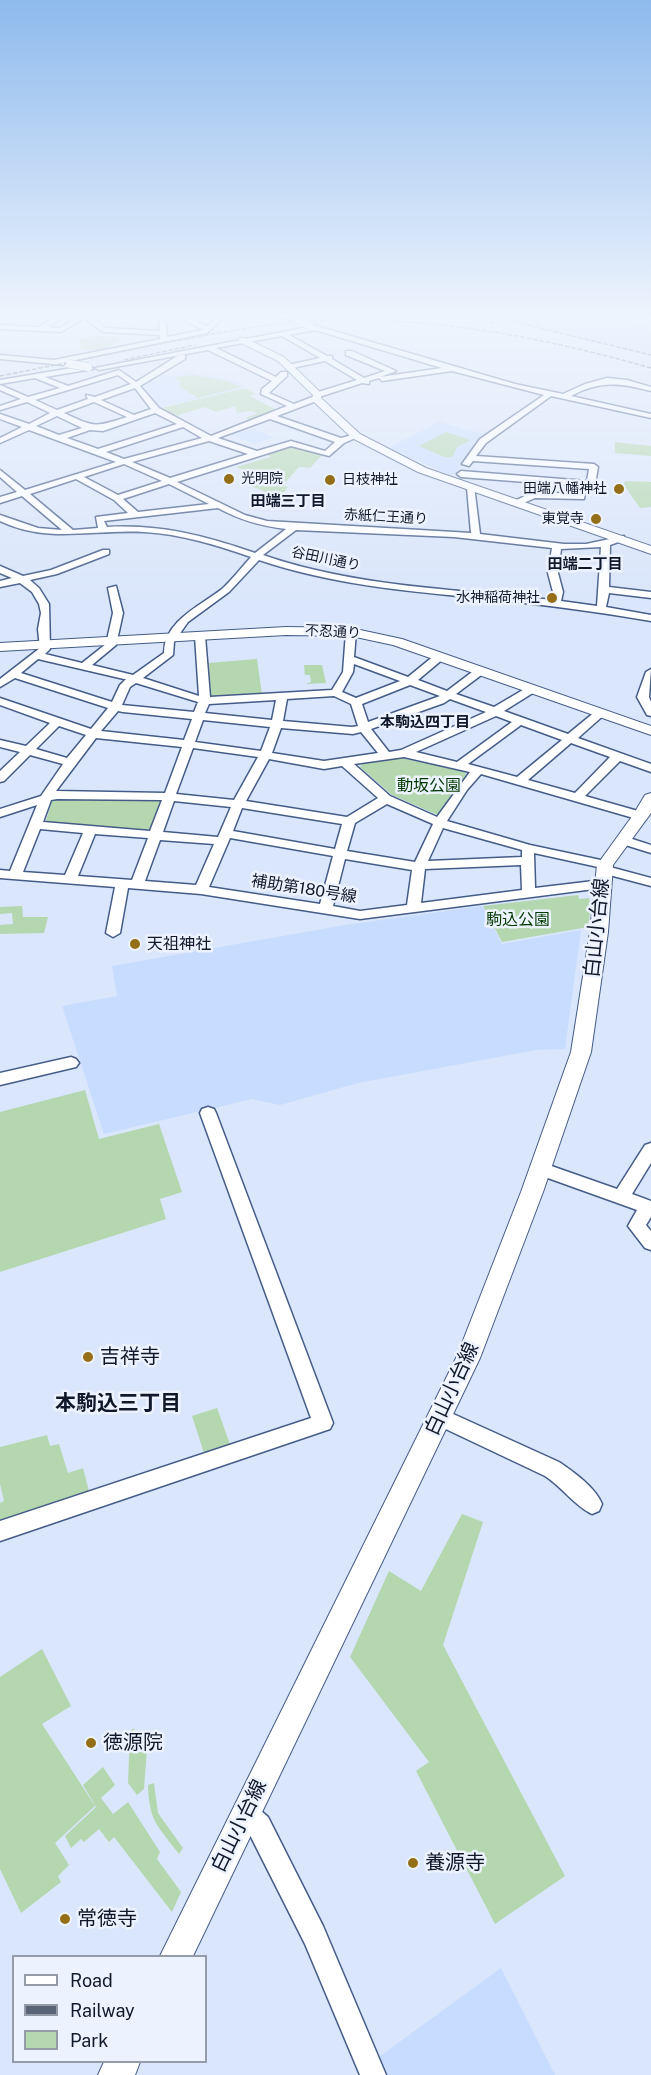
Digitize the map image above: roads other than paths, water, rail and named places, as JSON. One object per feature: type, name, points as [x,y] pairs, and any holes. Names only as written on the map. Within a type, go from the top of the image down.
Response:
[{"type":"main road","points":[[332,412],[356,436],[422,470],[458,478],[471,488],[651,550]]},
{"type":"main road","name":"不忍通り","points":[[0,647],[42,650],[112,641],[172,637],[299,630],[351,632],[384,638],[651,731]]},
{"type":"main road","name":"白山小台線","points":[[176,1955],[468,1358],[581,1052],[599,932],[603,873],[651,798]]},
{"type":"street","points":[[0,440],[60,412]]},
{"type":"street","points":[[120,412],[132,417]]},
{"type":"street","points":[[57,413],[96,430],[150,412]]},
{"type":"street","points":[[159,412],[208,438],[257,453]]},
{"type":"street","points":[[0,500],[208,438],[280,412]]},
{"type":"street","points":[[469,458],[594,466],[591,484],[458,478],[469,458],[483,441],[525,412]]},
{"type":"street","points":[[632,412],[651,416]]},
{"type":"street","name":"赤紙仁王通り","points":[[0,416],[125,461],[172,481],[217,506],[256,522],[294,527],[476,535],[557,546],[606,546],[626,540]]},
{"type":"street","points":[[270,416],[341,441]]},
{"type":"street","points":[[112,425],[165,449]]},
{"type":"street","points":[[98,452],[182,425]]},
{"type":"street","points":[[59,438],[89,428]]},
{"type":"street","points":[[117,498],[257,453],[297,443],[326,454],[341,441],[356,436]]},
{"type":"street","points":[[0,473],[69,531]]},
{"type":"street","points":[[77,476],[117,498],[136,515]]},
{"type":"street","points":[[517,503],[534,495],[581,497],[582,484]]},
{"type":"street","points":[[471,488],[476,535]]},
{"type":"street","points":[[103,530],[99,519],[102,518],[217,506]]},
{"type":"street","name":"谷田川通り","points":[[0,518],[29,529],[161,530],[190,535],[336,578],[601,609],[651,618]]},
{"type":"street","points":[[15,875],[47,796],[70,762],[115,707],[125,685],[164,659],[169,653],[172,637],[184,620],[226,590],[257,556],[294,527]]},
{"type":"street","points":[[556,604],[558,592],[553,573],[557,546]]},
{"type":"street","points":[[601,609],[606,546]]},
{"type":"street","points":[[0,584],[54,572],[106,552]]},
{"type":"street","points":[[0,569],[24,579],[42,597],[46,614],[42,629],[42,650]]},
{"type":"street","points":[[84,666],[110,647],[118,613],[113,588]]},
{"type":"street","points":[[604,588],[651,595]]},
{"type":"street","points":[[336,693],[348,672],[351,632]]},
{"type":"street","points":[[137,885],[205,699],[200,636]]},
{"type":"street","points":[[42,650],[84,666],[205,699],[336,693],[356,702],[410,681],[439,657]]},
{"type":"street","points":[[0,684],[42,650]]},
{"type":"street","points":[[349,659],[651,768]]},
{"type":"street","points":[[13,674],[115,707],[353,731],[440,701],[480,671]]},
{"type":"street","points":[[651,672],[643,697],[651,713]]},
{"type":"street","points":[[0,701],[93,734],[266,754],[324,765],[404,753],[496,711],[532,689]]},
{"type":"street","points":[[201,890],[238,804],[266,754],[277,724],[282,696]]},
{"type":"street","points":[[356,702],[364,728],[386,756]]},
{"type":"street","points":[[520,781],[600,713]]},
{"type":"street","points":[[462,766],[464,762],[520,720]]},
{"type":"street","points":[[0,778],[58,721]]},
{"type":"street","points":[[0,743],[70,762]]},
{"type":"street","points":[[404,753],[479,770],[641,816]]},
{"type":"street","points":[[577,798],[618,756]]},
{"type":"street","points":[[345,762],[386,799],[441,823],[528,854],[603,873],[651,882]]},
{"type":"street","points":[[413,910],[419,867],[441,823],[467,780],[479,770]]},
{"type":"street","points":[[0,813],[47,796],[170,797],[238,804],[349,821],[386,799]]},
{"type":"street","points":[[325,910],[349,821]]},
{"type":"street","points":[[35,825],[223,837],[340,853],[419,867],[528,854]]},
{"type":"street","points":[[70,879],[90,830]]},
{"type":"street","points":[[623,840],[651,849]]},
{"type":"street","points":[[528,854],[530,894]]},
{"type":"street","name":"補助第180号線","points":[[0,874],[201,890],[360,915],[530,894],[603,873]]},
{"type":"street","points":[[113,933],[122,884]]},
{"type":"street","points":[[0,1079],[71,1063]]},
{"type":"street","points":[[0,1531],[323,1422],[208,1113]]},
{"type":"street","points":[[622,1196],[651,1149]]},
{"type":"street","points":[[540,1168],[648,1207],[637,1226],[651,1243]]},
{"type":"street","points":[[440,1417],[552,1469],[567,1479],[592,1504]]},
{"type":"street","points":[[245,1812],[259,1826],[314,1935],[373,2075]]},
{"type":"place","name":"光明院","points":[[229,479]]},
{"type":"place","name":"日枝神社","points":[[330,480]]},
{"type":"place","name":"田端八幡神社","points":[[619,489]]},
{"type":"place","name":"東覚寺","points":[[596,519]]},
{"type":"place","name":"水神稲荷神社","points":[[552,598]]},
{"type":"place","name":"天祖神社","points":[[135,944]]},
{"type":"place","name":"吉祥寺","points":[[88,1357]]},
{"type":"place","name":"徳源院","points":[[91,1743]]},
{"type":"place","name":"養源寺","points":[[413,1863]]},
{"type":"place","name":"常徳寺","points":[[65,1919]]},
{"type":"district","name":"田端三丁目","points":[[288,501]]},
{"type":"district","name":"田端二丁目","points":[[585,564]]},
{"type":"district","name":"本駒込四丁目","points":[[425,722]]},
{"type":"district","name":"本駒込三丁目","points":[[118,1404]]},
{"type":"park label","name":"動坂公園","points":[[429,786]]},
{"type":"park label","name":"駒込公園","points":[[518,920]]}]
